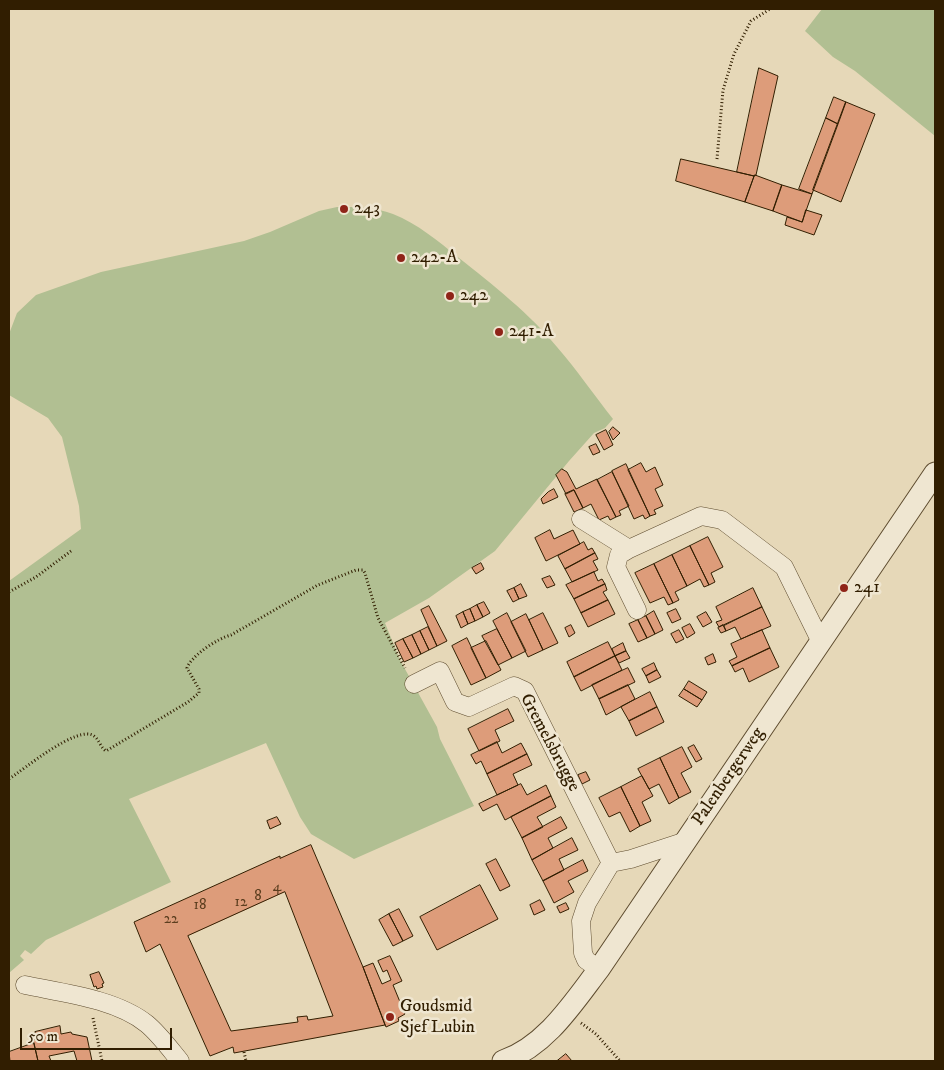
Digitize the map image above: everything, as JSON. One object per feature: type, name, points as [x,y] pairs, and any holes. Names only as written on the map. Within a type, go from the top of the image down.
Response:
[{"type":"street","name":"Palenbergerweg","points":[[503,1061],[510,1059],[536,1042],[566,1012],[599,969],[935,473]]},
{"type":"street","points":[[637,610],[616,567],[619,555],[701,516],[722,520],[784,567],[821,642]]},
{"type":"street","points":[[581,519],[629,549]]},
{"type":"street","name":"Gremelsbrugge","points":[[414,684],[440,672],[455,702],[469,707],[514,686],[525,691],[611,863]]},
{"type":"street","points":[[599,969],[586,960],[583,953],[581,921],[587,903],[611,863],[631,859],[686,840]]},
{"type":"street","points":[[25,985],[89,999],[122,1009],[148,1024],[180,1061]]},
{"type":"path","points":[[717,159],[723,90],[734,54],[751,21],[770,9]]},
{"type":"path","points":[[9,592],[36,577],[71,551]]},
{"type":"path","points":[[9,779],[60,744],[79,734],[92,734],[106,751],[188,702],[200,693],[188,668],[189,663],[200,653],[224,636],[231,634],[318,586],[356,570],[363,570],[365,573],[378,618],[414,684]]},
{"type":"path","points":[[89,999],[102,1061]]},
{"type":"path","points":[[566,1012],[596,1034],[620,1061]]},
{"type":"path","points":[[244,1052],[246,1061]]},
{"type":"green space","points":[[822,9],[935,9],[935,136],[855,71],[833,57],[805,31]]},
{"type":"green space","points":[[337,207],[365,208],[393,214],[435,239],[523,311],[547,335],[613,419],[605,428],[594,433],[495,551],[429,598],[385,623],[400,660],[437,727],[440,739],[474,806],[354,859],[311,834],[300,817],[266,743],[129,799],[171,882],[46,940],[31,954],[25,950],[20,956],[24,960],[9,973],[9,581],[81,529],[79,506],[62,437],[48,418],[9,395],[9,334],[17,313],[36,295],[101,272],[244,241],[319,211]]},
{"type":"building","points":[[759,68],[778,76],[756,175],[754,176],[737,172]]},
{"type":"building","points":[[834,97],[846,102],[838,124],[826,118]]},
{"type":"building","points":[[846,102],[875,114],[841,202],[813,190]]},
{"type":"building","points":[[826,118],[838,124],[812,194],[799,189]]},
{"type":"building","points":[[681,159],[754,176],[745,202],[676,181]]},
{"type":"building","points":[[755,175],[782,185],[773,211],[745,202]]},
{"type":"building","points":[[782,185],[812,194],[802,222],[773,211]]},
{"type":"building","points":[[806,210],[822,215],[814,235],[785,225],[787,217],[802,222]]},
{"type":"building","points":[[613,427],[620,433],[613,440],[609,432]]},
{"type":"building","points":[[606,430],[613,445],[604,450],[596,435]]},
{"type":"building","points":[[596,444],[600,452],[593,455],[589,447]]},
{"type":"building","points":[[641,463],[646,472],[655,467],[663,485],[655,489],[663,506],[654,510],[656,514],[650,516],[628,470]]},
{"type":"building","points":[[626,464],[650,516],[645,519],[643,515],[634,519],[612,471]]},
{"type":"building","points":[[562,469],[567,472],[576,489],[597,479],[616,517],[610,520],[608,516],[599,520],[591,504],[583,508],[574,490],[566,494],[556,475]]},
{"type":"building","points":[[612,472],[629,506],[619,511],[621,515],[616,517],[597,480]]},
{"type":"building","points":[[554,489],[558,497],[543,504],[541,499]]},
{"type":"building","points":[[574,490],[583,508],[574,512],[565,494]]},
{"type":"building","points":[[550,530],[554,539],[573,530],[580,544],[546,561],[535,538]]},
{"type":"building","points":[[708,537],[723,567],[711,573],[715,582],[709,585],[690,546]]},
{"type":"building","points":[[584,542],[588,550],[592,548],[595,553],[565,569],[558,556]]},
{"type":"building","points":[[690,546],[709,585],[704,587],[700,579],[687,586],[672,555]]},
{"type":"building","points":[[595,553],[598,559],[593,561],[598,570],[572,582],[565,569]]},
{"type":"building","points":[[672,555],[687,586],[675,592],[679,600],[673,603],[654,564]]},
{"type":"building","points":[[481,563],[484,569],[476,574],[472,568]]},
{"type":"building","points":[[654,564],[673,603],[668,605],[664,597],[650,603],[635,573]]},
{"type":"building","points":[[594,572],[598,581],[602,579],[605,584],[574,599],[566,585]]},
{"type":"building","points":[[550,576],[555,585],[547,588],[542,579]]},
{"type":"building","points":[[521,584],[527,596],[519,599],[514,588]]},
{"type":"building","points":[[605,584],[607,590],[603,592],[608,600],[581,613],[574,599]]},
{"type":"building","points":[[514,588],[519,599],[513,602],[507,591]]},
{"type":"building","points":[[753,588],[762,607],[719,627],[716,622],[722,620],[716,607]]},
{"type":"building","points":[[608,600],[615,614],[588,627],[581,613]]},
{"type":"building","points":[[484,602],[490,613],[483,617],[477,605]]},
{"type":"building","points":[[477,605],[483,617],[475,621],[470,609]]},
{"type":"building","points":[[429,606],[447,641],[437,646],[421,610]]},
{"type":"building","points":[[762,607],[771,626],[741,639],[735,627],[726,631],[724,626]]},
{"type":"building","points":[[470,609],[475,621],[468,624],[463,612]]},
{"type":"building","points":[[676,609],[681,619],[672,623],[667,613]]},
{"type":"building","points":[[654,611],[663,630],[655,634],[646,616]]},
{"type":"building","points":[[463,612],[468,624],[461,628],[456,616]]},
{"type":"building","points":[[706,612],[712,622],[703,627],[697,617]]},
{"type":"building","points":[[507,613],[526,651],[512,658],[493,621]]},
{"type":"building","points":[[543,613],[558,643],[543,650],[529,620]]},
{"type":"building","points":[[526,614],[543,650],[528,657],[511,622]]},
{"type":"building","points":[[646,616],[655,634],[647,638],[638,620]]},
{"type":"building","points":[[638,620],[647,638],[638,642],[629,624]]},
{"type":"building","points":[[690,624],[695,633],[687,638],[682,628]]},
{"type":"building","points":[[571,625],[575,633],[569,637],[565,628]]},
{"type":"building","points":[[723,625],[726,631],[721,633],[718,628]]},
{"type":"building","points":[[428,627],[437,646],[429,650],[420,631]]},
{"type":"building","points":[[497,629],[512,658],[498,665],[482,636]]},
{"type":"building","points":[[679,630],[684,639],[676,643],[671,634]]},
{"type":"building","points":[[762,630],[770,648],[732,666],[729,661],[737,657],[731,644]]},
{"type":"building","points":[[420,631],[429,650],[421,654],[412,635]]},
{"type":"building","points":[[412,635],[421,654],[413,658],[403,639]]},
{"type":"building","points":[[467,638],[486,678],[471,685],[452,646]]},
{"type":"building","points":[[403,639],[413,658],[404,662],[395,643]]},
{"type":"building","points":[[486,641],[501,670],[486,678],[471,648]]},
{"type":"building","points":[[608,642],[615,656],[574,677],[567,662]]},
{"type":"building","points":[[623,643],[626,651],[615,656],[612,649]]},
{"type":"building","points":[[770,648],[779,667],[749,682],[743,668],[735,672],[732,666]]},
{"type":"building","points":[[626,651],[630,658],[619,663],[615,656]]},
{"type":"building","points":[[713,654],[716,662],[708,665],[705,658]]},
{"type":"building","points":[[615,656],[622,670],[581,691],[574,677]]},
{"type":"building","points":[[654,663],[657,670],[646,676],[642,669]]},
{"type":"building","points":[[628,668],[635,682],[599,699],[592,685]]},
{"type":"building","points":[[657,670],[661,677],[649,683],[646,676]]},
{"type":"building","points":[[689,681],[707,692],[702,700],[684,689]]},
{"type":"building","points":[[628,685],[635,699],[606,715],[599,699]]},
{"type":"building","points":[[684,689],[702,700],[697,707],[679,696]]},
{"type":"building","points":[[650,692],[657,707],[629,721],[621,707]]},
{"type":"building","points":[[657,707],[664,722],[636,736],[629,721]]},
{"type":"building","points":[[508,709],[514,721],[495,730],[500,741],[479,751],[468,729]]},
{"type":"building","points":[[497,742],[502,753],[521,743],[527,754],[487,774],[481,761],[476,764],[471,755]]},
{"type":"building","points":[[694,745],[702,759],[696,762],[688,748]]},
{"type":"building","points":[[682,747],[692,767],[681,773],[691,792],[679,798],[660,758]]},
{"type":"building","points":[[527,754],[532,765],[513,774],[518,785],[497,795],[487,774]]},
{"type":"building","points":[[660,758],[679,798],[669,804],[659,784],[649,789],[638,769]]},
{"type":"building","points":[[586,772],[590,780],[582,784],[578,775]]},
{"type":"building","points":[[642,776],[653,796],[642,802],[651,821],[640,826],[621,787]]},
{"type":"building","points":[[521,784],[527,795],[546,785],[551,796],[505,820],[497,804],[483,811],[479,804]]},
{"type":"building","points":[[621,787],[640,826],[630,832],[620,812],[609,817],[599,798]]},
{"type":"building","points":[[551,796],[556,807],[537,817],[543,827],[522,838],[511,817]]},
{"type":"building","points":[[277,817],[281,824],[270,829],[267,821]]},
{"type":"building","points":[[561,817],[567,828],[548,838],[553,848],[532,860],[522,838]]},
{"type":"building","points":[[572,838],[578,850],[559,859],[564,870],[543,881],[532,860]]},
{"type":"building","points":[[311,845],[363,967],[385,1025],[234,1053],[233,1047],[210,1056],[160,944],[146,952],[134,922],[280,856],[280,858]],"holes":[[[285,892],[333,1016],[308,1020],[307,1016],[297,1017],[298,1022],[231,1031],[188,936]]]},
{"type":"building","points":[[496,859],[510,886],[500,891],[486,864]]},
{"type":"building","points":[[583,860],[588,871],[568,881],[574,892],[554,903],[543,881]]},
{"type":"building","points":[[480,885],[498,919],[437,950],[420,917]]},
{"type":"building","points":[[540,900],[545,910],[534,915],[530,905]]},
{"type":"building","points":[[566,903],[569,909],[560,913],[557,907]]},
{"type":"building","points":[[399,909],[413,936],[403,941],[389,914]]},
{"type":"building","points":[[389,914],[403,941],[393,946],[379,920]]},
{"type":"building","points":[[390,956],[402,981],[393,985],[405,1014],[398,1018],[399,1021],[386,1027],[363,967],[373,963],[382,984],[391,980],[387,970],[383,972],[378,961]]},
{"type":"building","points":[[99,972],[104,983],[102,984],[103,987],[97,989],[96,986],[94,987],[90,975]]},
{"type":"building","points":[[60,1026],[61,1034],[71,1032],[72,1034],[87,1037],[92,1061],[77,1061],[74,1051],[49,1056],[51,1061],[38,1061],[33,1040],[37,1039],[35,1032]]},
{"type":"building","points":[[34,1043],[38,1061],[10,1061],[9,1052]]},
{"type":"building","points":[[566,1054],[572,1061],[557,1061]]},
{"type":"place","name":"243","points":[[344,209]]},
{"type":"place","name":"242-A","points":[[401,258]]},
{"type":"place","name":"242","points":[[450,296]]},
{"type":"place","name":"241-A","points":[[499,332]]},
{"type":"place","name":"241","points":[[844,588]]},
{"type":"place","name":"Goudsmid Sjef Lubin","points":[[390,1017]]}]
